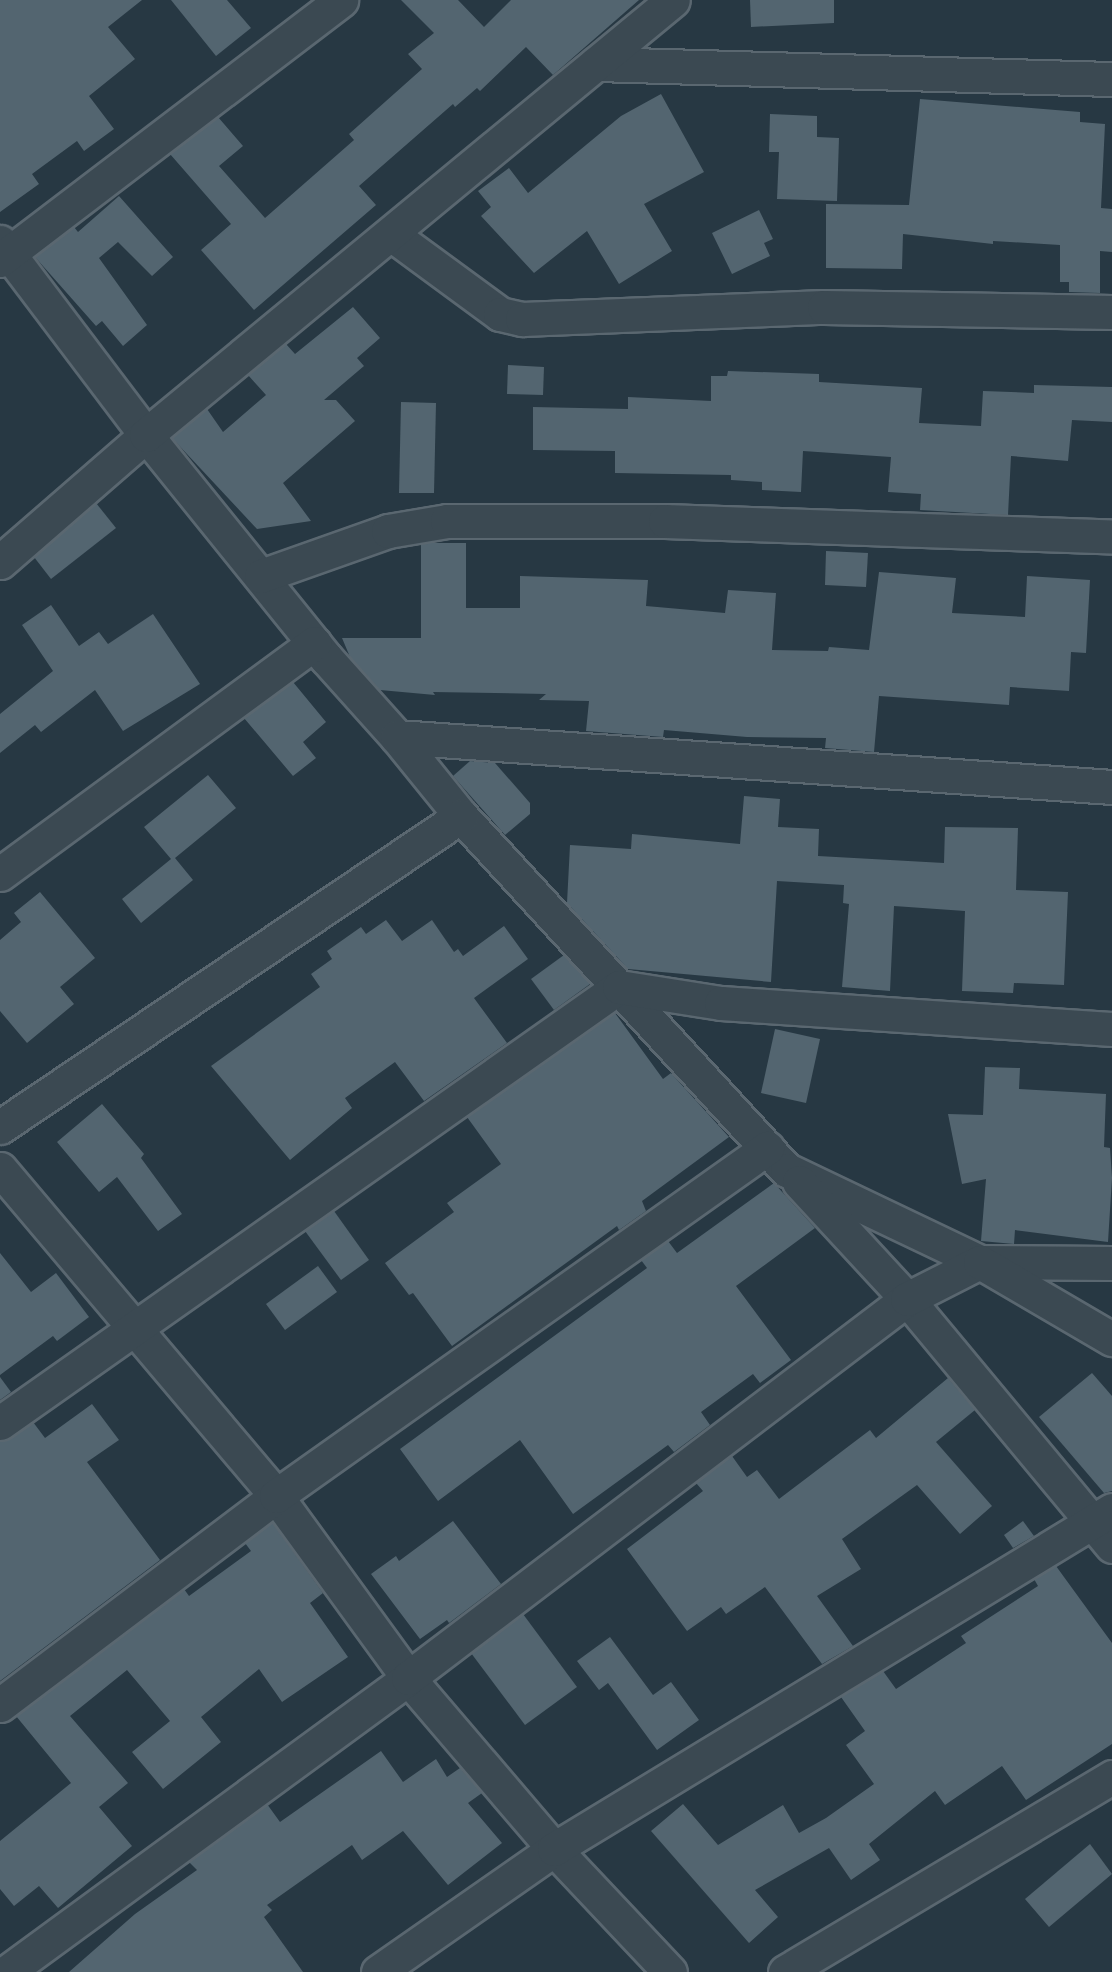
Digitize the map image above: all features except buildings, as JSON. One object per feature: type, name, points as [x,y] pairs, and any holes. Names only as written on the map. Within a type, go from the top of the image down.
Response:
[{"type":"street","points":[[341,0],[3,251],[146,435],[314,643],[397,737],[461,816],[907,1299],[1105,1527],[554,1849],[378,1972]]},
{"type":"street","points":[[0,562],[146,435],[673,0]]},
{"type":"street","points":[[596,64],[1112,79]]},
{"type":"street","points":[[391,234],[500,314],[522,319],[824,307],[1112,312]]},
{"type":"street","points":[[261,576],[388,531],[447,521],[665,521],[1112,537]]},
{"type":"street","points":[[0,874],[314,643]]},
{"type":"street","points":[[397,737],[1112,787]]},
{"type":"street","points":[[0,1127],[461,816]]},
{"type":"street","points":[[0,1423],[619,987],[721,1003],[1112,1029]]},
{"type":"street","points":[[777,1159],[980,1262],[1112,1338]]},
{"type":"street","points":[[0,1705],[276,1496],[777,1159]]},
{"type":"street","points":[[0,1170],[276,1496],[408,1678],[554,1849],[670,1972]]},
{"type":"street","points":[[7,1971],[408,1678],[907,1299],[980,1262],[1112,1263]]},
{"type":"street","points":[[785,1972],[1112,1777]]}]
